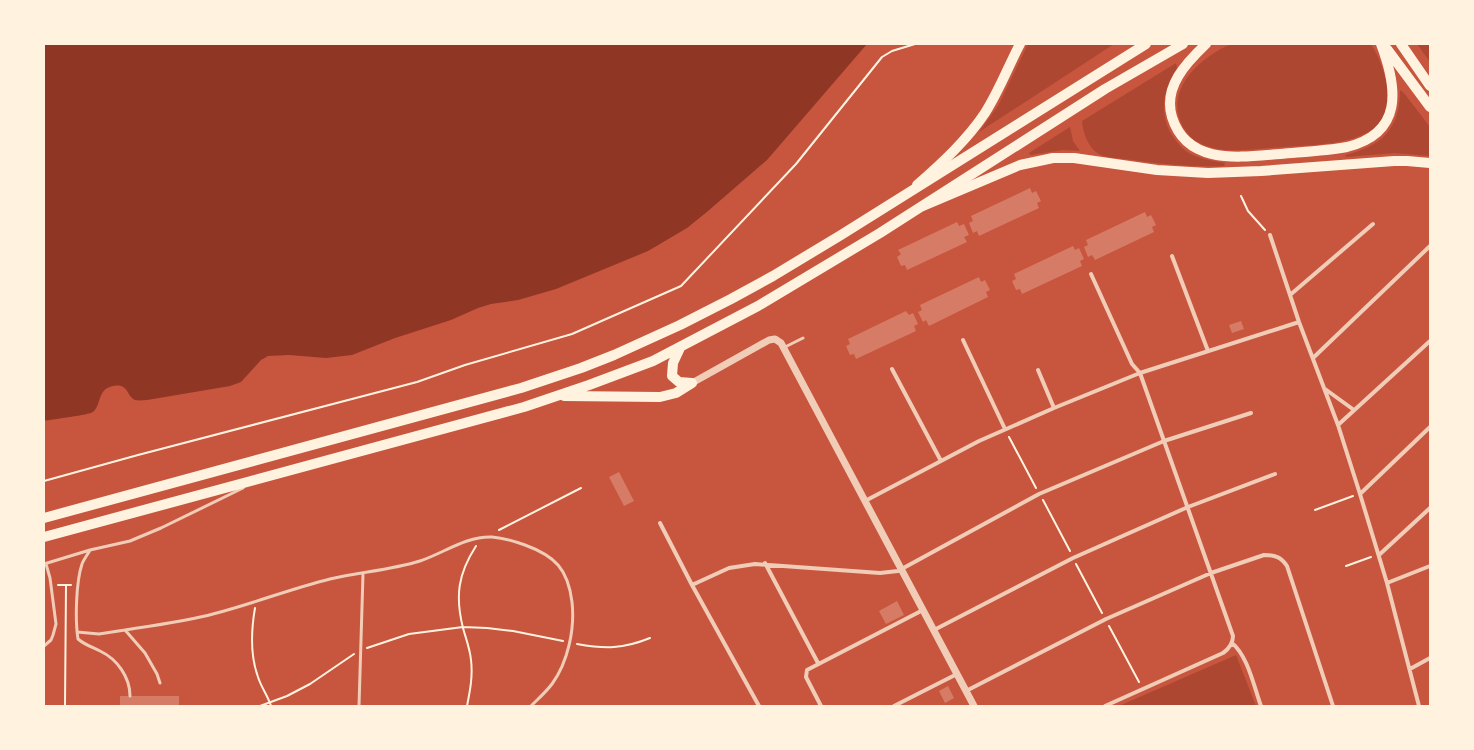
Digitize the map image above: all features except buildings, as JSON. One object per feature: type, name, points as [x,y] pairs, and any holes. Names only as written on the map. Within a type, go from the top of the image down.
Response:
[{"type":"main road","points":[[918,186],[954,151],[978,122],[991,102],[1020,44]]},
{"type":"main road","points":[[44,518],[490,396],[588,365],[648,341],[731,299],[810,253],[1146,44]]},
{"type":"main road","points":[[44,537],[498,414],[556,396],[653,361],[680,348],[797,283],[923,206],[1105,90],[1183,44]]},
{"type":"main road","points":[[1206,44],[1189,61],[1178,76],[1171,98],[1171,114],[1182,137],[1193,146],[1210,154],[1233,157],[1347,147],[1363,142],[1376,134],[1388,119],[1394,99],[1391,76],[1382,44]]},
{"type":"main road","points":[[1382,44],[1430,107]]},
{"type":"main road","points":[[1401,44],[1430,86]]},
{"type":"main road","points":[[923,206],[1020,165],[1053,158],[1074,158],[1157,170],[1208,172],[1262,171],[1401,161],[1430,163]]},
{"type":"main road","points":[[680,348],[673,363],[672,376],[679,382],[692,383]]},
{"type":"main road","points":[[556,396],[660,397],[676,393],[692,383]]},
{"type":"street","points":[[1290,294],[1373,224]]},
{"type":"street","points":[[1270,235],[1299,322],[1338,425],[1360,494],[1410,669],[1419,706]]},
{"type":"street","points":[[1313,358],[1430,246]]},
{"type":"street","points":[[1172,256],[1208,351]]},
{"type":"street","points":[[1091,274],[1132,364],[1140,373],[1232,632],[1232,643],[1227,650],[1105,706]]},
{"type":"street","points":[[865,501],[1005,429],[1054,408],[1140,373],[1299,322]]},
{"type":"street","points":[[692,383],[769,340],[778,340],[784,348],[974,706]]},
{"type":"street","points":[[963,340],[1005,429]]},
{"type":"street","points":[[1338,425],[1430,341]]},
{"type":"street","points":[[892,369],[941,461]]},
{"type":"street","points":[[1038,370],[1054,408]]},
{"type":"street","points":[[1324,389],[1354,410]]},
{"type":"street","points":[[692,585],[734,567],[746,564],[765,563],[880,573],[892,573],[902,570],[1039,494],[1164,441],[1251,413]]},
{"type":"street","points":[[1360,494],[1430,427]]},
{"type":"street","points":[[934,630],[1073,558],[1188,507],[1275,474]]},
{"type":"street","points":[[1378,555],[1430,508]]},
{"type":"street","points":[[660,523],[692,585],[759,706]]},
{"type":"street","points":[[966,691],[1106,619],[1211,573],[1264,555],[1271,555],[1278,557],[1287,566],[1333,706]]},
{"type":"street","points":[[765,563],[818,663]]},
{"type":"street","points":[[1386,583],[1430,566]]},
{"type":"street","points":[[821,706],[805,674],[807,670],[923,610]]},
{"type":"street","points":[[1232,643],[1244,657],[1261,706]]},
{"type":"street","points":[[1410,669],[1430,658]]},
{"type":"street","points":[[894,706],[957,674]]},
{"type":"lane","points":[[784,348],[803,338]]},
{"type":"lane","points":[[44,646],[51,640],[55,629],[51,586],[45,564],[90,550],[130,541],[146,535],[265,478]]},
{"type":"lane","points":[[77,632],[99,634],[212,614],[330,579],[363,574],[420,561],[464,542],[491,537],[505,539],[540,551],[555,561],[564,574],[570,589],[572,621],[569,642],[561,669],[552,684],[531,706]]},
{"type":"lane","points":[[90,550],[82,563],[78,584],[78,639],[82,643],[108,655],[119,666],[126,678],[130,690],[130,696]]},
{"type":"lane","points":[[359,706],[363,574]]},
{"type":"lane","points":[[125,630],[145,653],[157,674],[160,683]]},
{"type":"path","points":[[44,481],[417,382],[465,365],[572,334],[681,286],[796,164],[882,57],[892,51],[915,44]]},
{"type":"path","points":[[1242,196],[1248,211],[1270,235]]},
{"type":"path","points":[[467,706],[471,677],[471,661],[458,596],[462,574],[471,554],[477,545],[485,538],[581,488]]},
{"type":"path","points":[[1316,510],[1360,494]]},
{"type":"path","points":[[1346,566],[1378,555]]},
{"type":"path","points":[[51,586],[78,584]]},
{"type":"path","points":[[65,706],[66,585]]},
{"type":"path","points":[[256,601],[252,627],[253,657],[258,677],[271,706]]},
{"type":"path","points":[[260,706],[287,696],[310,684],[345,659],[361,651],[409,634],[463,627],[487,628],[513,631],[607,648],[636,644],[650,638]]},
{"type":"shaded area","points":[[44,44],[867,44],[767,160],[687,228],[648,251],[556,289],[518,300],[491,304],[478,308],[451,320],[395,338],[352,355],[326,358],[289,355],[268,356],[261,360],[241,382],[230,386],[147,400],[135,400],[122,386],[113,386],[104,390],[96,409],[93,412],[44,421]]},
{"type":"shaded area","points":[[1028,44],[1114,44],[979,132],[998,106]]},
{"type":"shaded area","points":[[1231,44],[1371,44],[1380,61],[1386,80],[1388,92],[1386,110],[1379,123],[1367,133],[1352,139],[1334,143],[1244,150],[1223,150],[1200,143],[1191,137],[1182,125],[1178,112],[1178,99],[1188,76],[1208,57]]},
{"type":"shaded area","points":[[1417,44],[1430,44],[1430,62]]},
{"type":"shaded area","points":[[1176,63],[1177,68],[1169,83],[1164,99],[1165,116],[1170,132],[1178,144],[1189,153],[1211,161],[1225,163],[1224,166],[1174,165],[1113,158],[1097,153],[1087,141],[1082,121]]},
{"type":"shaded area","points":[[1400,90],[1404,93],[1430,127],[1430,156],[1395,153],[1346,157],[1345,155],[1369,147],[1379,141],[1386,134],[1397,115]]},
{"type":"shaded area","points":[[1070,127],[1073,141],[1080,151],[1063,150],[1030,155],[1029,153]]},
{"type":"shaded area","points":[[1236,655],[1256,706],[1119,706]]}]
